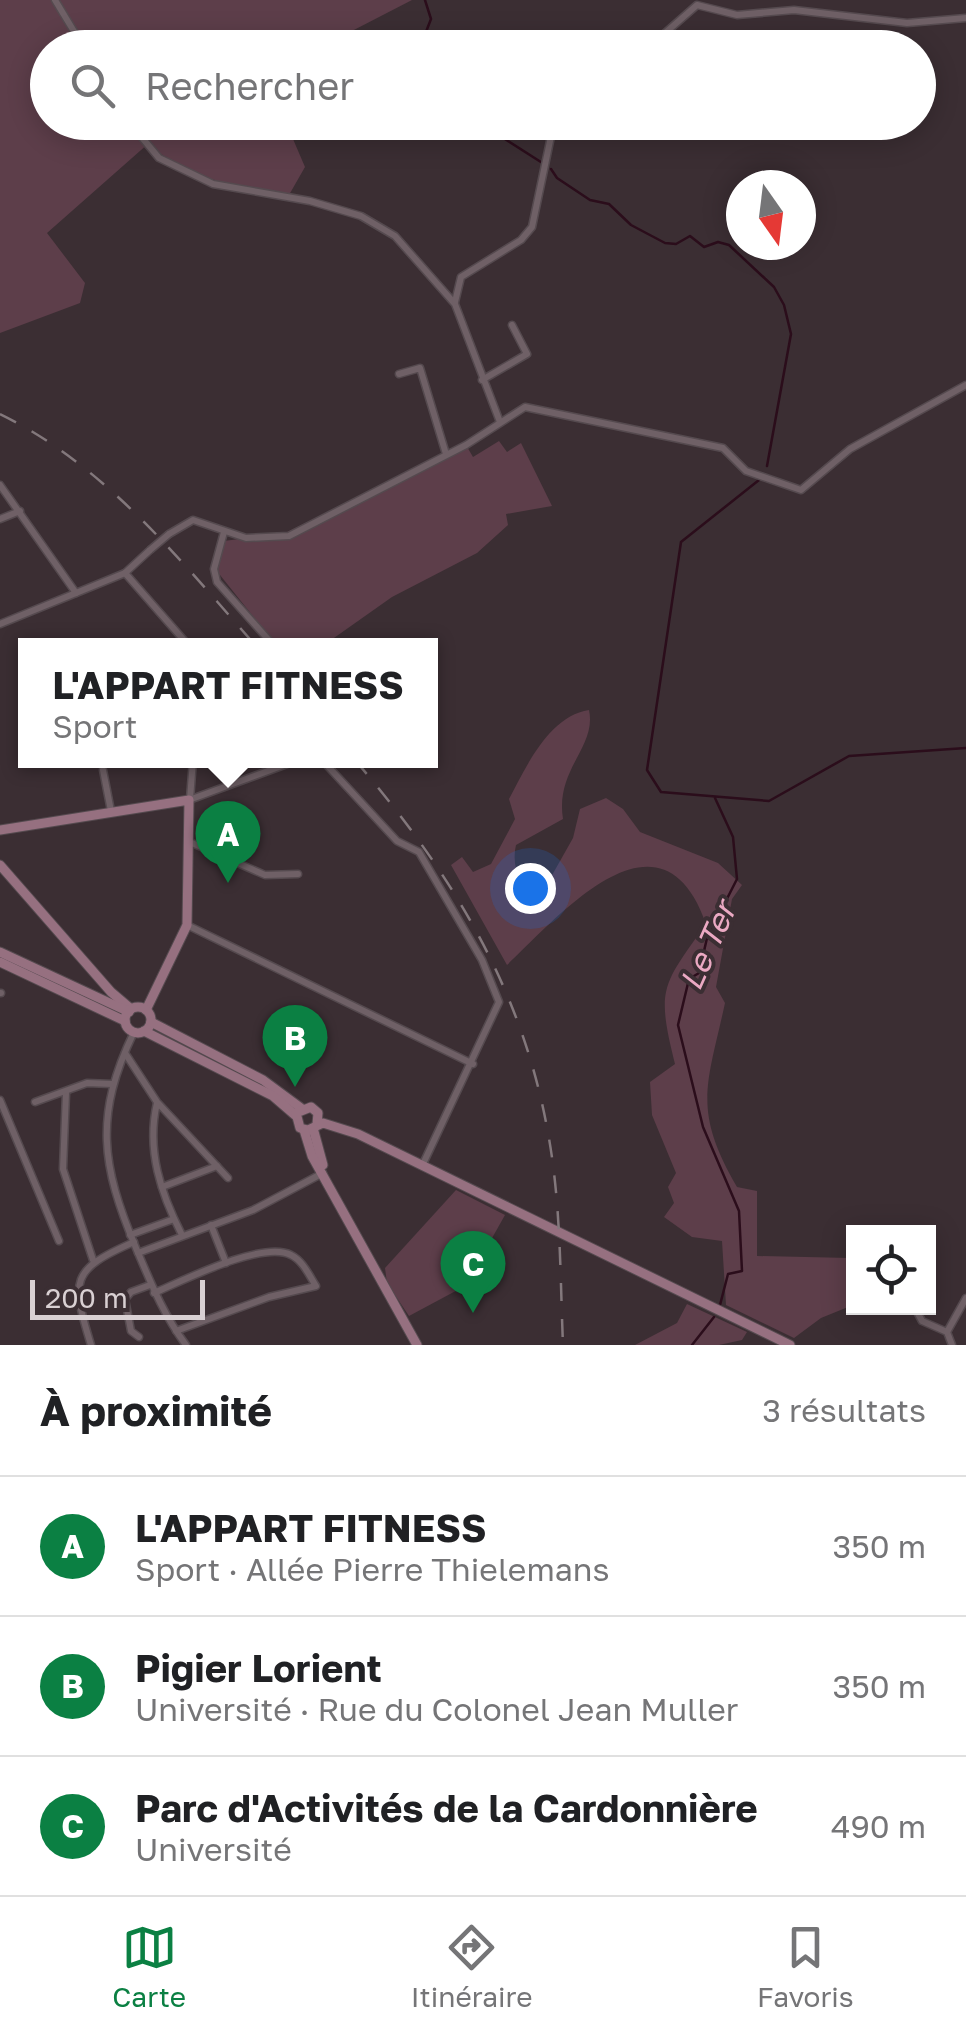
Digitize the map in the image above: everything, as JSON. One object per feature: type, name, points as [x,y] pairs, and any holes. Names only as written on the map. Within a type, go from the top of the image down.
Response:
[{"type":"main road","points":[[0,830],[189,800],[192,843],[188,925],[146,1010],[151,1022],[262,1080],[298,1111]]},
{"type":"main road","points":[[0,865],[111,992],[139,1032],[298,1111],[311,1107],[323,1173],[417,1345]]},
{"type":"main road","points":[[0,952],[128,1014]]},
{"type":"main road","points":[[0,962],[128,1014],[146,1010]]},
{"type":"main road","points":[[139,1032],[151,1022]]},
{"type":"main road","points":[[298,1111],[296,1125],[339,1127],[790,1345]]},
{"type":"street","points":[[55,0],[73,30]]},
{"type":"street","points":[[669,30],[697,6],[737,15],[794,10],[907,22],[966,18]]},
{"type":"street","points":[[144,140],[160,158],[213,184],[310,201],[382,226],[455,304],[500,422]]},
{"type":"street","points":[[455,304],[462,278],[522,240],[532,227],[550,140]]},
{"type":"street","points":[[482,380],[527,354],[512,325]]},
{"type":"street","points":[[399,374],[420,368],[446,454]]},
{"type":"street","points":[[0,624],[124,573],[168,534],[193,520],[261,540],[289,536],[525,408],[553,410],[723,448],[746,471],[802,490],[850,449],[966,384]]},
{"type":"street","points":[[0,485],[76,593]]},
{"type":"street","points":[[0,519],[20,511]]},
{"type":"street","points":[[224,532],[214,569],[217,582],[267,638]]},
{"type":"street","points":[[124,573],[182,638]]},
{"type":"street","points":[[192,768],[189,800],[276,768]]},
{"type":"street","points":[[330,768],[398,841],[418,852],[466,929],[499,1002],[422,1166]]},
{"type":"street","points":[[103,770],[111,811]]},
{"type":"street","points":[[192,843],[265,875],[298,874]]},
{"type":"street","points":[[188,925],[473,1064]]},
{"type":"street","points":[[139,1032],[124,1052],[112,1084],[106,1156],[152,1289],[186,1345]]},
{"type":"street","points":[[124,1052],[158,1102],[228,1178]]},
{"type":"street","points":[[35,1102],[87,1082],[112,1084]]},
{"type":"street","points":[[66,1093],[63,1169],[93,1260]]},
{"type":"street","points":[[0,1100],[59,1240]]},
{"type":"street","points":[[158,1102],[153,1153],[162,1188],[182,1236]]},
{"type":"street","points":[[162,1188],[217,1166]]},
{"type":"street","points":[[138,1253],[253,1210],[323,1173]]},
{"type":"street","points":[[91,1345],[78,1294],[82,1274],[93,1260],[174,1218]]},
{"type":"street","points":[[211,1224],[226,1263]]},
{"type":"street","points":[[139,1337],[131,1331],[125,1299],[138,1287],[152,1289],[226,1263],[286,1252],[302,1264],[316,1286],[269,1297],[176,1331]]},
{"type":"street","points":[[946,1332],[966,1298]]},
{"type":"street","points":[[919,1315],[946,1332],[952,1345]]},
{"type":"shaded area","points":[[0,0],[412,0],[354,30],[30,30],[30,140],[293,140],[305,167],[289,195],[196,174],[149,143],[47,233],[85,283],[80,303],[0,333]]},
{"type":"shaded area","points":[[499,441],[507,452],[521,443],[552,506],[506,514],[508,525],[477,553],[392,597],[334,638],[270,638],[216,570],[224,541],[285,533],[466,445],[473,457]]},
{"type":"shaded area","points":[[589,710],[590,723],[565,786],[563,819],[516,845],[518,876],[538,900],[573,838],[580,809],[606,798],[623,809],[640,832],[718,863],[742,885],[732,899],[716,987],[725,1003],[707,1097],[714,1137],[737,1187],[757,1191],[757,1256],[846,1258],[846,1308],[821,1318],[794,1338],[726,1305],[722,1241],[692,1237],[664,1217],[674,1203],[668,1187],[676,1173],[652,1115],[650,1082],[675,1064],[666,1019],[667,989],[680,961],[706,924],[687,887],[663,870],[637,868],[609,878],[554,920],[507,965],[451,865],[462,857],[473,872],[491,864],[515,819],[509,799],[531,758],[551,732],[575,714]]},
{"type":"shaded area","points":[[456,1190],[505,1215],[465,1286],[409,1316],[387,1283],[385,1268]]},
{"type":"shaded area","points":[[687,1304],[747,1332],[742,1340],[719,1345],[635,1345],[677,1323]]},
{"type":"waterway","name":"Le Ter","points":[[425,0],[431,19],[427,30]]},
{"type":"waterway","name":"Le Ter","points":[[506,140],[544,164]]},
{"type":"waterway","name":"Le Ter","points":[[551,169],[557,178],[590,200],[609,204],[631,225],[665,243],[676,244],[690,236],[704,247],[718,242],[729,245],[774,287],[784,305],[791,334],[767,466]]},
{"type":"waterway","name":"Le Ter","points":[[759,480],[681,542],[647,770],[661,792],[769,801],[849,756],[966,748]]},
{"type":"waterway","name":"Le Ter","points":[[715,798],[733,837],[737,879],[707,938],[699,973],[689,979],[678,1025],[703,1127],[739,1211],[742,1271],[728,1274],[720,1305]]},
{"type":"waterway","name":"Le Ter","points":[[692,1345],[714,1317]]},
{"type":"railway","points":[[0,414],[38,435],[107,487],[169,548],[249,638]]},
{"type":"railway","points":[[362,768],[451,888],[501,980],[520,1029],[536,1080],[552,1159],[563,1345]]},
{"type":"place","name":"L'APPART FITNESS","points":[[228,883]]},
{"type":"place","name":"Pigier Lorient","points":[[295,1087]]},
{"type":"place","name":"Parc d'Activités de la Cardonnière","points":[[473,1313]]}]
